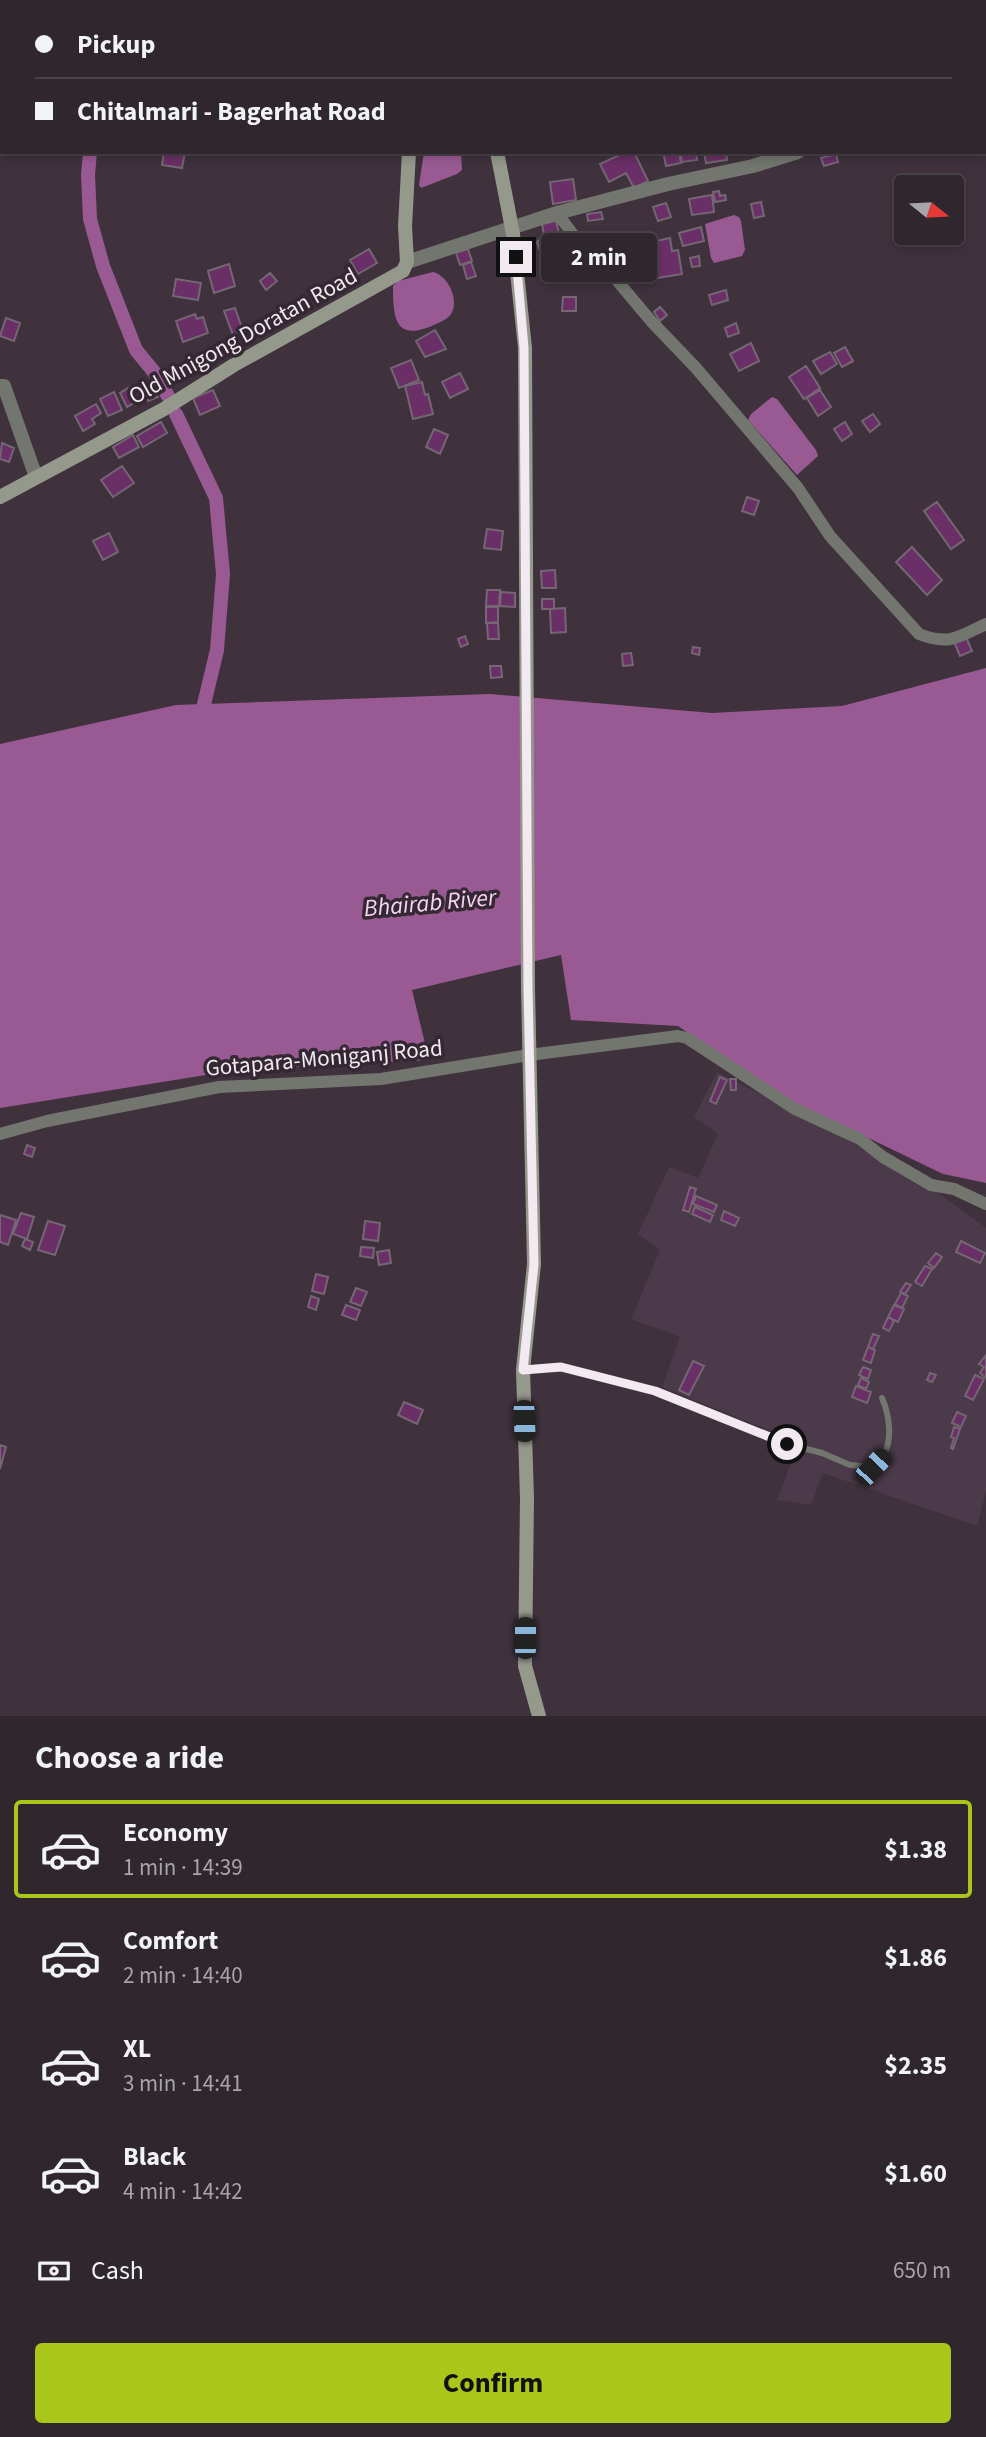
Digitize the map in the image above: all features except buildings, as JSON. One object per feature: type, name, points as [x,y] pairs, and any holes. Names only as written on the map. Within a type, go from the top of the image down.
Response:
[{"type":"main road","points":[[407,262],[405,226],[409,154]]},
{"type":"main road","points":[[496,154],[513,234],[524,348],[528,975],[534,1264],[523,1370],[527,1499],[525,1666],[539,1716]]},
{"type":"main road","name":"Old Mnigong Doratan Road","points":[[0,497],[164,410],[234,365],[386,283],[403,271],[407,262]]},
{"type":"street","points":[[407,262],[557,213],[668,184],[753,166],[792,154]]},
{"type":"street","points":[[557,213],[575,237],[712,387],[798,488],[830,536],[919,634],[937,641],[954,639],[986,624]]},
{"type":"street","points":[[0,386],[4,386],[36,477]]},
{"type":"street","name":"Gotapara-Moniganj Road","points":[[0,1134],[47,1121],[219,1087],[381,1079],[529,1055],[678,1036],[687,1038],[795,1109],[860,1139],[883,1157],[931,1185],[954,1189],[986,1204]]},
{"type":"lane","points":[[523,1370],[561,1367],[655,1391],[787,1444],[822,1453],[850,1465],[873,1467],[884,1454],[888,1439],[889,1421],[882,1398]]},
{"type":"shaded area","points":[[717,1072],[826,1127],[942,1196],[986,1228],[986,1491],[977,1526],[823,1473],[811,1505],[777,1500],[799,1442],[662,1387],[680,1337],[631,1319],[660,1250],[638,1234],[669,1167],[698,1178],[718,1134],[694,1117]]},
{"type":"water","points":[[424,154],[461,154],[462,170],[457,174],[421,188],[419,185]]},
{"type":"water","points":[[734,215],[741,221],[745,250],[742,256],[714,263],[705,224]]},
{"type":"water","points":[[433,272],[447,282],[453,294],[452,312],[444,320],[421,330],[404,329],[396,317],[393,286],[398,281]]},
{"type":"water","points":[[772,397],[777,399],[818,456],[797,475],[748,420],[751,414]]},
{"type":"water","name":"Bhairab River","points":[[986,668],[986,1183],[943,1174],[769,1090],[678,1026],[571,1020],[561,955],[412,990],[429,1060],[237,1070],[0,1108],[0,744],[176,705],[490,694],[712,713],[842,706]]},
{"type":"waterway","points":[[90,154],[90,219],[103,266],[136,350],[154,372],[168,396]]},
{"type":"waterway","points":[[176,414],[216,498],[223,574],[217,650],[200,721]]},
{"type":"route","points":[[516,257],[524,348],[528,989],[534,1264],[523,1370],[561,1367],[655,1391],[787,1444]]}]
